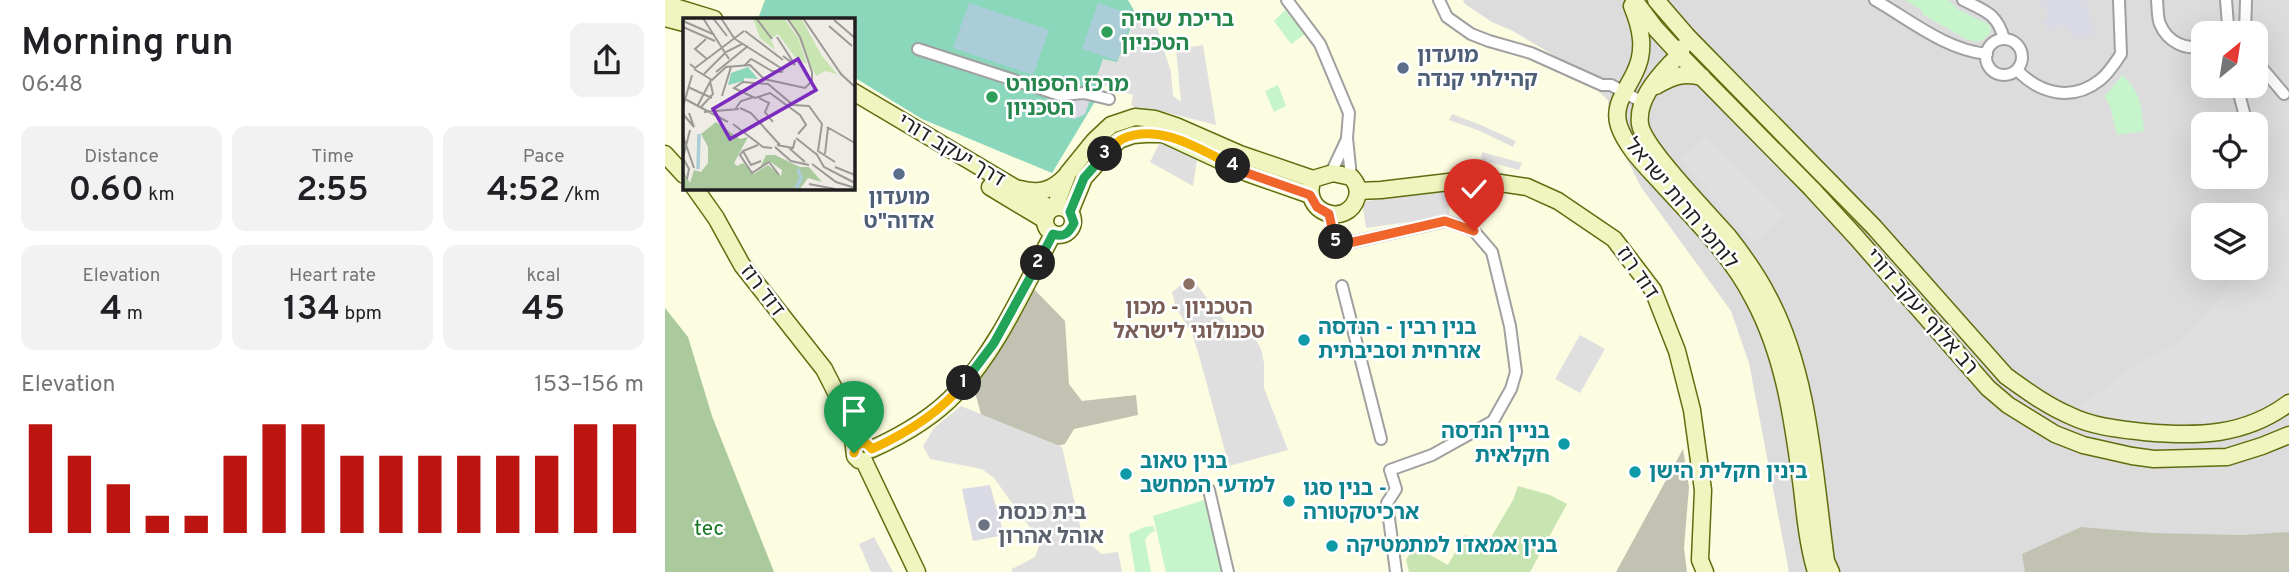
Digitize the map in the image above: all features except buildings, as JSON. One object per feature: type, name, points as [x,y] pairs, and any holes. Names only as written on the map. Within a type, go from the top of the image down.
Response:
[{"type":"main road","name":"לוחמי חרות ישראל","points":[[1632,0],[1641,32],[1641,54],[1635,73],[1623,92],[1617,114],[1619,126],[1625,139],[1646,166],[1724,253],[1740,275],[1767,325],[1786,386],[1816,572]]},
{"type":"main road","name":"רב אלוף יעקב דורי","points":[[1632,0],[1680,55],[1838,217],[1988,388],[2032,421],[2083,445],[2154,459],[2227,457],[2289,435]]},
{"type":"main road","name":"רב אלוף יעקב דורי","points":[[1656,0],[1686,36],[1874,227],[2006,376],[2037,397],[2088,423],[2111,429],[2170,435],[2205,435],[2247,426],[2272,416],[2289,404]]},
{"type":"main road","points":[[665,4],[711,18]]},
{"type":"main road","points":[[665,18],[683,23]]},
{"type":"main road","points":[[1635,73],[1666,40],[1686,36],[1680,55],[1669,64],[1645,97]]},
{"type":"main road","points":[[1645,97],[1677,76],[1685,74],[1702,77]]},
{"type":"main road","name":"דרך יעקב דורי","points":[[854,92],[1055,216]]},
{"type":"main road","name":"לוחמי חרות ישראל","points":[[1645,97],[1640,126],[1647,141],[1741,253],[1780,320],[1801,386],[1826,561],[1831,572]]},
{"type":"main road","name":"דרך יעקב דורי","points":[[854,105],[1055,216]]},
{"type":"main road","points":[[1011,187],[1032,192],[1048,190],[1059,184],[1094,141],[1111,125],[1135,117],[1165,122],[1312,187]]},
{"type":"main road","points":[[1055,216],[1102,158],[1119,141],[1133,135],[1163,134],[1247,173],[1312,187],[1331,173],[1340,173],[1354,184],[1357,198],[1343,213],[1329,214],[1317,207],[1312,187]]},
{"type":"main road","points":[[665,154],[683,174]]},
{"type":"main road","points":[[917,572],[865,451],[912,428],[957,392],[994,343],[1055,216],[1068,173]]},
{"type":"main road","name":"דוד רוז","points":[[1354,184],[1381,190],[1474,179],[1527,187],[1558,201],[1614,239],[1653,290],[1677,351],[1692,410],[1703,490],[1700,560],[1705,572]]},
{"type":"main road","name":"דוד רוז","points":[[695,189],[716,218],[742,265],[824,369],[865,451]]},
{"type":"street","points":[[1287,0],[1320,44],[1349,113],[1347,138],[1354,184]]},
{"type":"street","points":[[1439,0],[1447,17],[1471,34],[1531,53],[1602,86],[1611,85],[1623,92],[1645,97]]},
{"type":"street","points":[[1875,0],[1956,48],[1987,54]]},
{"type":"street","points":[[1963,0],[1990,13],[2000,25],[2004,39]]},
{"type":"street","points":[[2017,70],[2026,80],[2043,90],[2060,93],[2087,88],[2100,80],[2121,54],[2119,0]]},
{"type":"street","points":[[2157,0],[2158,22],[2167,37],[2179,45],[2191,47]]},
{"type":"street","points":[[2226,0],[2228,21]]},
{"type":"street","points":[[2246,0],[2246,21]]},
{"type":"street","points":[[2004,39],[2015,43],[2021,52],[2021,63],[2017,70],[2009,75],[1998,74],[1989,66],[1987,54],[1993,44],[2004,39]]},
{"type":"street","points":[[918,49],[1061,95],[1084,93],[1109,99]]},
{"type":"street","points":[[2268,75],[2284,94]]},
{"type":"street","points":[[1331,173],[1347,138]]},
{"type":"street","points":[[1329,214],[1335,242],[1349,243],[1445,221],[1474,231],[1493,252],[1510,326],[1516,372],[1511,389],[1493,421],[1432,455],[1390,470],[1396,489],[1387,503],[1396,572]]},
{"type":"street","points":[[1342,286],[1381,439]]},
{"type":"street","points":[[1209,490],[1228,572]]},
{"type":"shaded area","name":"הטכניון - מכון טכנולוגי לישראל","points":[[665,0],[2289,0],[2289,572],[725,572],[665,388]]},
{"type":"shaded area","name":"הטכניון - מכון טכנולוגי לישראל","points":[[665,0],[1463,0],[1492,22],[1567,63],[1608,100],[1611,128],[1641,187],[1731,311],[1749,363],[1789,572],[665,572]]},
{"type":"shaded area","points":[[2037,0],[2086,0],[2096,35],[2076,40],[2063,23],[2050,33],[2042,21],[2050,16]]},
{"type":"shaded area","points":[[1151,9],[1171,72],[1173,96],[1181,102],[1176,49],[1203,45],[1216,125],[1157,110],[1134,108],[1131,104],[1133,95],[1095,81],[1103,59],[1117,62],[1132,26]]},
{"type":"shaded area","points":[[1084,93],[1090,100],[1085,114],[1074,119],[1053,112],[1049,105],[1050,97]]},
{"type":"shaded area","points":[[1452,114],[1516,141],[1513,147],[1449,120]]},
{"type":"shaded area","points":[[1705,137],[1784,216],[1753,243],[1680,159]]},
{"type":"shaded area","points":[[1162,138],[1198,153],[1193,186],[1150,162]]},
{"type":"shaded area","points":[[1482,152],[1522,163],[1519,170],[1481,160]]},
{"type":"shaded area","points":[[1446,189],[1450,216],[1366,228],[1362,202]]},
{"type":"shaded area","points":[[2281,199],[2289,202],[2289,393],[2278,403],[2251,416],[2211,422],[2115,420],[2078,408],[2136,365],[2177,343],[2204,317],[2234,280],[2268,280],[2268,223]]},
{"type":"shaded area","points":[[1191,277],[1225,322],[1250,329],[1261,349],[1264,388],[1288,450],[1229,466],[1192,333],[1176,308],[1172,292]]},
{"type":"shaded area","points":[[1032,287],[1065,321],[1069,384],[1082,401],[1136,395],[1138,415],[1074,429],[1065,444],[1035,451],[985,429],[972,381]]},
{"type":"shaded area","points":[[1580,335],[1605,349],[1580,393],[1555,379]]},
{"type":"shaded area","points":[[961,406],[1062,447],[1083,539],[1102,554],[1118,552],[1122,572],[1012,572],[1012,569],[1035,557],[1040,543],[1036,536],[994,478],[982,469],[930,459],[923,446],[934,428]]},
{"type":"shaded area","points":[[1683,449],[1689,487],[1684,548],[1687,572],[1616,572]]},
{"type":"shaded area","points":[[990,485],[1004,535],[973,541],[962,489]]},
{"type":"shaded area","points":[[2081,527],[2151,533],[2242,535],[2289,532],[2289,572],[2025,572],[2022,554]]},
{"type":"shaded area","points":[[874,537],[893,572],[871,572],[859,544]]},
{"type":"green space","name":"מרכז הספורט הטכניון","points":[[765,0],[1128,0],[1136,14],[1117,65],[1052,173],[922,119],[854,77],[854,18],[759,16]]},
{"type":"green space","points":[[1905,0],[1948,0],[1959,10],[1990,25],[1991,30],[1982,40],[1968,40],[1922,14],[1923,11]]},
{"type":"green space","points":[[1285,10],[1305,34],[1291,44],[1274,21]]},
{"type":"green space","points":[[2122,75],[2133,87],[2139,100],[2144,131],[2117,135],[2110,106],[2104,95]]},
{"type":"green space","points":[[1278,85],[1286,106],[1274,112],[1265,91]]},
{"type":"green space","name":"tec","points":[[665,308],[688,337],[712,416],[774,572],[665,572]]},
{"type":"green space","points":[[1518,486],[1550,495],[1567,504],[1530,572],[1409,572],[1406,560],[1414,546],[1448,565],[1465,535],[1486,546],[1513,500]]},
{"type":"green space","points":[[1204,500],[1224,572],[1166,572],[1153,516]]},
{"type":"green space","points":[[1153,526],[1155,531],[1145,540],[1151,572],[1135,572],[1129,534]]},
{"type":"water","points":[[969,3],[1049,30],[1033,75],[953,48]]},
{"type":"water","name":"בריכת שחיה הטכניון","points":[[1098,3],[1133,15],[1117,61],[1082,49]]},
{"type":"place","name":"בריכת שחיה הטכניון","points":[[1107,32]]},
{"type":"place","name":"מועדון קהילתי קנדה","points":[[1403,68]]},
{"type":"place","name":"מרכז הספורט הטכניון","points":[[992,97]]},
{"type":"place","name":"מועדון אדוה\"ט","points":[[899,174]]},
{"type":"place","name":"הטכניון - מכון טכנולוגי לישראל","points":[[1189,284]]},
{"type":"place","name":"בנין רבין - הנדסה אזרחית וסביבתית","points":[[1304,340]]},
{"type":"place","name":"בניין הנדסה חקלאית","points":[[1564,444]]},
{"type":"place","name":"בינין חקלית הישן","points":[[1635,472]]},
{"type":"place","name":"בנין טאוב למדעי המחשב","points":[[1126,474]]},
{"type":"place","name":"בנין סגו - ארכיטקטורה","points":[[1289,501]]},
{"type":"place","name":"בית כנסת אוהל אהרון","points":[[984,525]]},
{"type":"place","name":"בנין אמאדו למתמטיקה","points":[[1332,546]]},
{"type":"route","points":[[854,453],[859,444],[866,443],[872,449],[912,428],[957,392],[994,343],[1053,234],[1062,236],[1070,231],[1074,223],[1070,212],[1084,178],[1119,141],[1133,135],[1163,134],[1247,173],[1310,195],[1317,207],[1329,214],[1335,242],[1349,243],[1445,221],[1474,231]]}]
